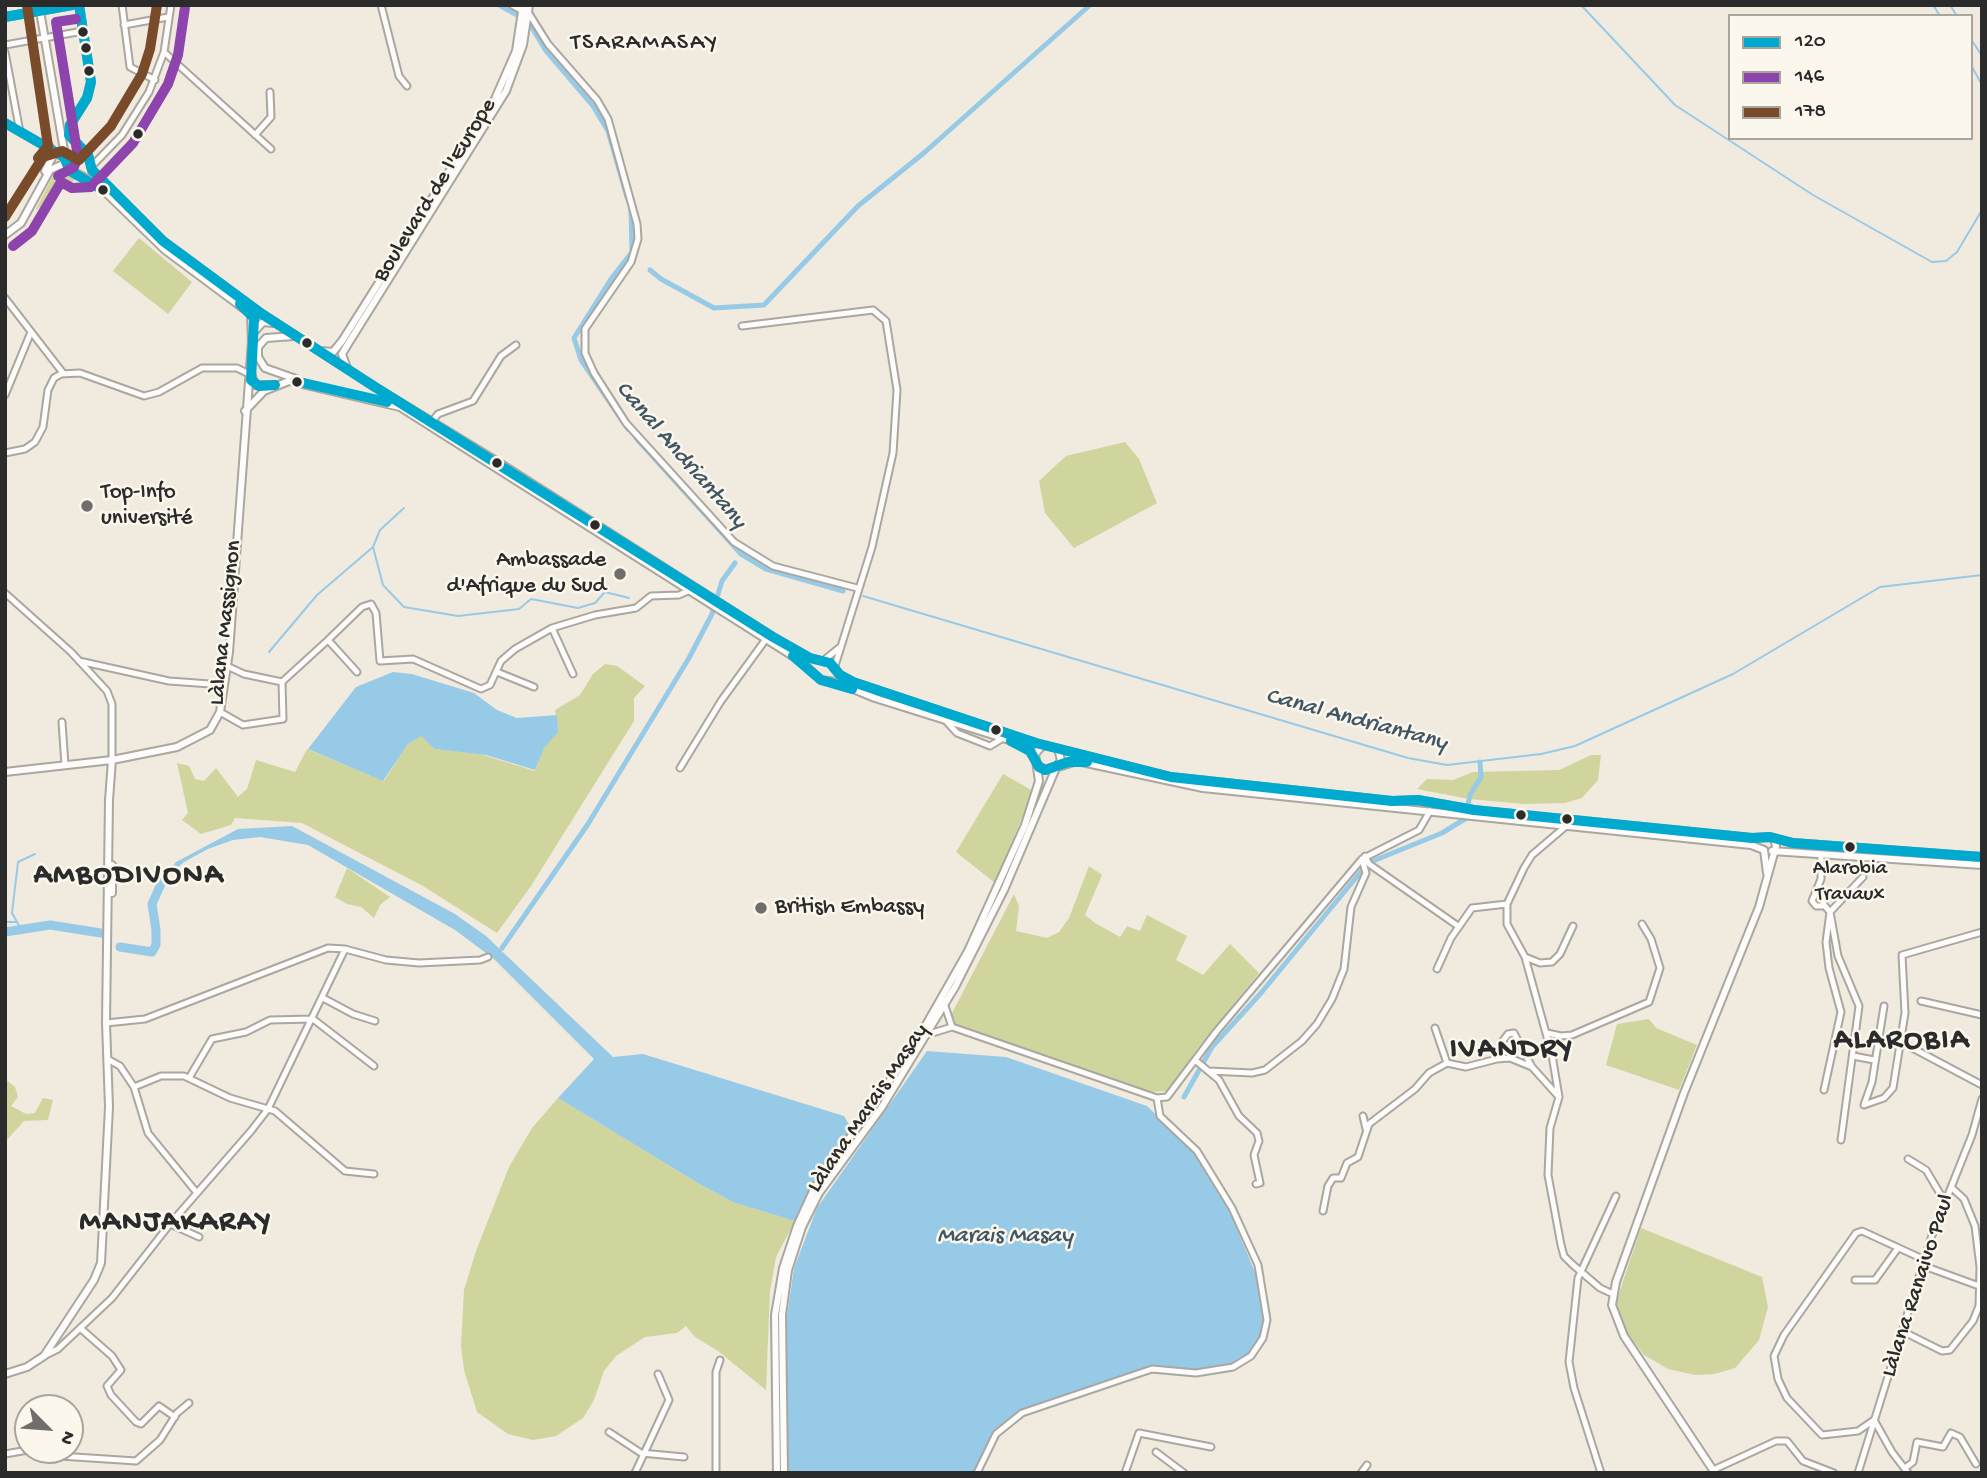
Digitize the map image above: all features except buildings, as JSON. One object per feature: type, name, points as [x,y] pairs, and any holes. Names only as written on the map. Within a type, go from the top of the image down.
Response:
[{"type":"main road","points":[[5,17],[73,5]]},
{"type":"main road","points":[[79,5],[91,82],[87,98],[69,128],[71,138],[88,155],[91,167],[111,189],[180,255],[278,325],[688,590],[791,648],[823,662],[849,680],[1044,745],[1171,777],[1416,807],[1430,811],[1462,811]]},
{"type":"main road","points":[[40,11],[67,168]]},
{"type":"main road","name":"Boulevard de l'Europe","points":[[347,369],[342,360],[344,351],[500,101],[516,66],[526,11]]},
{"type":"main road","name":"Boulevard de l'Europe","points":[[316,349],[333,352],[342,341],[495,99],[523,35]]},
{"type":"main road","points":[[5,123],[64,157]]},
{"type":"main road","points":[[60,130],[69,128]]},
{"type":"main road","points":[[8,233],[51,162],[53,156],[50,147]]},
{"type":"main road","points":[[51,162],[57,157],[64,157]]},
{"type":"main road","points":[[8,233],[21,223],[53,167],[59,165],[67,168],[98,185],[165,250],[251,314],[251,380],[255,385],[265,388]]},
{"type":"main road","points":[[81,176],[91,167]]},
{"type":"main road","points":[[252,340],[260,323],[278,325]]},
{"type":"main road","points":[[296,336],[280,334],[266,338],[258,347],[258,356],[265,368],[297,381],[400,407],[431,423],[716,605],[815,673],[819,680],[1003,738],[1027,748],[1045,770],[1083,762],[1172,783],[1416,807],[1422,802],[1462,811],[1566,826],[1763,849],[1982,864]]},
{"type":"main road","name":"Làlana Massignon","points":[[5,772],[112,760],[187,744],[210,730],[220,712],[227,666],[247,376],[252,340]]},
{"type":"main road","points":[[247,376],[250,393],[297,381]]},
{"type":"main road","points":[[352,394],[361,387],[358,376]]},
{"type":"main road","points":[[245,411],[265,388]]},
{"type":"main road","points":[[371,398],[373,388],[380,390]]},
{"type":"main road","points":[[815,673],[816,667],[823,662]]},
{"type":"main road","points":[[828,681],[834,669]]},
{"type":"main road","points":[[1036,761],[1037,750],[1044,745]]},
{"type":"main road","points":[[1057,767],[1061,760],[1058,748]]},
{"type":"main road","points":[[5,1374],[27,1367],[44,1356],[83,1298],[101,1263],[109,1060],[107,1031],[112,760]]},
{"type":"main road","points":[[94,761],[111,774]]},
{"type":"main road","name":"Làlana Marais Masay","points":[[783,1473],[775,1315],[783,1268],[810,1198],[914,1046],[968,951],[1025,825],[1038,786],[1036,761]]},
{"type":"main road","name":"Làlana Marais Masay","points":[[839,1158],[882,1107],[945,1006],[1004,890],[1057,767]]},
{"type":"main road","points":[[1474,813],[1982,857]]},
{"type":"main road","points":[[1767,873],[1763,849],[1770,838]]},
{"type":"main road","points":[[1714,1471],[1624,1336],[1615,1317],[1613,1294],[1684,1093],[1759,907],[1774,850],[1770,838]]},
{"type":"main road","name":"Làlana Marais Masay","points":[[777,1473],[778,1405]]},
{"type":"street","points":[[122,5],[132,70],[155,80]]},
{"type":"street","points":[[381,5],[399,76],[407,86]]},
{"type":"street","points":[[512,5],[526,11],[548,44],[597,100],[608,119],[637,225],[638,239],[631,262],[584,329],[585,353],[594,373],[626,423],[734,542],[773,566],[857,588]]},
{"type":"street","points":[[91,167],[107,153],[130,125],[155,80],[164,52],[169,10],[124,25]]},
{"type":"street","points":[[5,45],[83,31]]},
{"type":"street","points":[[5,52],[20,132]]},
{"type":"street","points":[[164,52],[271,149]]},
{"type":"street","points":[[255,135],[271,117],[270,92]]},
{"type":"street","points":[[5,299],[63,373]]},
{"type":"street","points":[[742,326],[873,310],[886,321],[895,369],[896,429],[891,464],[872,547],[857,588],[834,669]]},
{"type":"street","points":[[5,394],[30,332]]},
{"type":"street","points":[[431,423],[438,414],[473,401],[501,356],[516,345]]},
{"type":"street","points":[[5,453],[25,449],[36,442],[43,427],[49,385],[63,373],[85,374],[144,396],[159,392],[202,368],[237,368],[249,360]]},
{"type":"street","points":[[237,368],[247,376]]},
{"type":"street","points":[[220,712],[243,725],[283,719],[282,682],[362,607],[371,604],[376,613],[380,661],[413,659],[481,690],[490,685],[502,661],[514,649],[552,628],[595,615],[636,608],[651,596],[679,595],[688,590]]},
{"type":"street","points":[[5,593],[79,660],[107,691],[112,704],[112,760]]},
{"type":"street","points":[[552,628],[573,674]]},
{"type":"street","points":[[680,768],[721,701],[766,639]]},
{"type":"street","points":[[328,640],[357,672]]},
{"type":"street","points":[[823,662],[841,646]]},
{"type":"street","points":[[79,660],[169,681],[224,685]]},
{"type":"street","points":[[227,666],[244,674],[282,682]]},
{"type":"street","points":[[496,672],[534,687]]},
{"type":"street","points":[[943,719],[957,733],[990,746],[1003,738]]},
{"type":"street","points":[[62,722],[65,765]]},
{"type":"street","points":[[929,1034],[952,1027],[1157,1098],[1167,1097],[1365,860],[1419,830],[1430,811]]},
{"type":"street","points":[[1566,826],[1532,855],[1507,904],[1507,924],[1525,957],[1547,1033],[1559,1097],[1550,1128],[1550,1194],[1564,1256],[1600,1288],[1613,1294]]},
{"type":"street","points":[[1824,854],[1821,879],[1812,898],[1814,905],[1824,905]]},
{"type":"street","points":[[1824,854],[1824,905],[1830,912],[1838,956],[1859,1006],[1841,1140]]},
{"type":"street","points":[[1207,1069],[1252,1073],[1265,1070],[1302,1041],[1317,1024],[1332,999],[1344,969],[1351,907],[1366,873],[1365,860]]},
{"type":"street","points":[[1365,860],[1458,926]]},
{"type":"street","points":[[1824,1090],[1841,1012],[1826,942],[1830,912],[1863,877]]},
{"type":"street","points":[[1816,893],[1825,895]]},
{"type":"street","points":[[1437,969],[1458,926],[1472,908],[1507,904]]},
{"type":"street","points":[[1547,1033],[1572,1035],[1649,1002],[1660,968],[1651,939],[1642,924]]},
{"type":"street","points":[[1525,957],[1540,962],[1552,962],[1560,954],[1573,926]]},
{"type":"street","points":[[1884,1006],[1872,1082],[1864,1105],[1884,1098],[1893,1088],[1906,993],[1902,989],[1902,955],[1982,932]]},
{"type":"street","points":[[108,1022],[145,1019],[328,948],[345,949],[386,960],[419,963],[480,960],[488,957]]},
{"type":"street","points":[[44,1356],[58,1349],[112,1298],[170,1224],[268,1109],[345,949]]},
{"type":"street","points":[[323,998],[353,1014],[375,1021]]},
{"type":"street","points":[[1921,1002],[1982,1015]]},
{"type":"street","points":[[945,1006],[952,1027]]},
{"type":"street","points":[[189,1079],[212,1039],[246,1032],[270,1020],[313,1019],[374,1066]]},
{"type":"street","points":[[1435,1028],[1447,1063]]},
{"type":"street","points":[[1497,1059],[1502,1042],[1508,1034],[1514,1033],[1532,1067],[1559,1097]]},
{"type":"street","points":[[1901,1042],[1982,1085]]},
{"type":"street","points":[[1853,1056],[1874,1060]]},
{"type":"street","points":[[1323,1211],[1332,1178],[1341,1178],[1348,1163],[1358,1157],[1366,1130],[1376,1117],[1415,1089],[1429,1073],[1447,1063],[1466,1067],[1510,1058],[1532,1067]]},
{"type":"street","points":[[109,1060],[120,1066],[134,1087],[148,1133],[197,1193]]},
{"type":"street","points":[[1196,1061],[1207,1069],[1229,1094],[1239,1116],[1259,1138],[1254,1155],[1260,1183],[1256,1184]]},
{"type":"street","points":[[134,1087],[160,1076],[189,1079],[229,1098],[268,1109],[345,1171],[374,1174]]},
{"type":"street","points":[[977,1473],[996,1434],[1022,1413],[1152,1369],[1196,1373],[1233,1367],[1251,1356],[1263,1338],[1267,1320],[1258,1265],[1226,1198],[1197,1151],[1160,1116],[1157,1098]]},
{"type":"street","name":"Làlana Ranaivo Paul","points":[[1858,1473],[1924,1263],[1982,1100]]},
{"type":"street","points":[[1363,1116],[1366,1130]]},
{"type":"street","points":[[1908,1159],[1926,1170],[1945,1202]]},
{"type":"street","points":[[1904,1332],[1942,1351],[1950,1350],[1973,1321],[1979,1306],[1977,1285],[1980,1279],[1975,1226],[1964,1199],[1951,1186]]},
{"type":"street","points":[[1601,1473],[1574,1388],[1569,1362],[1581,1270],[1616,1196]]},
{"type":"street","points":[[170,1224],[199,1237]]},
{"type":"street","points":[[1976,1464],[1960,1437],[1951,1433],[1943,1447],[1917,1442],[1913,1462],[1906,1470],[1874,1420],[1858,1431],[1822,1434],[1787,1398],[1778,1379],[1774,1356],[1784,1335],[1850,1237],[1862,1231],[1924,1263],[1977,1285]]},
{"type":"street","points":[[1855,1280],[1875,1280],[1898,1248]]},
{"type":"street","points":[[80,1328],[112,1356],[121,1370],[107,1386],[111,1395],[136,1422],[141,1424],[159,1406],[175,1417]]},
{"type":"street","points":[[716,1473],[716,1365],[720,1360]]},
{"type":"street","points":[[635,1473],[641,1452],[669,1400],[658,1374]]},
{"type":"street","points":[[84,1458],[130,1462],[160,1440],[175,1417],[189,1403]]},
{"type":"street","points":[[609,1432],[641,1452],[684,1457]]},
{"type":"street","points":[[1125,1473],[1139,1433],[1211,1447]]},
{"type":"street","points":[[1714,1471],[1776,1441],[1787,1441],[1803,1461],[1823,1471],[1834,1473]]},
{"type":"street","points":[[1156,1452],[1184,1473]]},
{"type":"street","points":[[1361,1473],[1367,1465]]},
{"type":"green space","points":[[57,168],[76,179],[35,211]]},
{"type":"green space","points":[[139,238],[192,282],[168,314],[113,271]]},
{"type":"green space","points":[[1125,442],[1139,459],[1157,503],[1074,548],[1045,513],[1039,481],[1066,456]]},
{"type":"green space","points":[[605,664],[617,666],[645,686],[634,698],[634,721],[531,886],[497,933],[423,886],[302,823],[235,818],[231,825],[201,834],[182,820],[188,813],[177,763],[189,766],[195,779],[204,781],[216,768],[238,797],[247,789],[256,760],[295,772],[307,749],[384,781],[407,745],[421,735],[436,749],[480,754],[535,771],[543,749],[558,730],[555,710],[580,695],[593,674]]},
{"type":"green space","points":[[1591,755],[1601,755],[1598,780],[1582,798],[1565,803],[1524,804],[1469,799],[1417,789],[1427,779],[1453,780],[1473,772],[1559,770]]},
{"type":"green space","points":[[1003,774],[1033,791],[995,883],[956,852]]},
{"type":"green space","points":[[1089,866],[1102,875],[1085,915],[1095,923],[1120,937],[1127,926],[1140,931],[1147,915],[1187,936],[1176,960],[1203,975],[1230,944],[1259,973],[1197,1049],[1169,1091],[1149,1092],[954,1024],[951,1015],[1014,894],[1019,906],[1016,931],[1047,938],[1059,932],[1069,918]]},
{"type":"green space","points":[[347,868],[390,897],[380,905],[374,918],[361,907],[347,904],[335,897]]},
{"type":"green space","points":[[1649,1019],[1656,1028],[1697,1045],[1679,1090],[1606,1065],[1617,1024]]},
{"type":"green space","points":[[5,1079],[15,1087],[18,1097],[11,1106],[26,1114],[35,1113],[43,1098],[53,1100],[48,1120],[24,1121],[5,1142]]},
{"type":"green space","points":[[558,1098],[735,1203],[795,1221],[776,1257],[770,1291],[766,1390],[718,1351],[695,1337],[686,1326],[677,1333],[645,1337],[616,1356],[604,1371],[594,1400],[583,1418],[556,1436],[533,1440],[508,1434],[477,1412],[464,1370],[461,1346],[464,1290],[476,1251],[509,1167],[532,1128]]},
{"type":"green space","points":[[1641,1228],[1762,1277],[1768,1307],[1759,1340],[1735,1368],[1715,1374],[1695,1375],[1668,1369],[1643,1354],[1620,1323],[1615,1305]]},
{"type":"water","points":[[393,672],[412,674],[474,693],[497,710],[517,718],[557,715],[558,732],[544,748],[535,770],[486,755],[435,749],[421,736],[408,744],[383,781],[308,749],[356,687]]},
{"type":"water","points":[[292,826],[455,914],[486,936],[613,1057],[643,1054],[844,1116],[850,1126],[848,1136],[813,1182],[795,1221],[735,1203],[558,1098],[594,1059],[494,959],[455,930],[308,845],[260,837],[233,840],[208,849],[184,862],[167,877],[165,875],[176,862],[238,829]]},
{"type":"water","name":"Marais Masay","points":[[927,1051],[1006,1057],[1147,1106],[1193,1151],[1228,1208],[1258,1279],[1263,1320],[1259,1338],[1247,1355],[1229,1367],[1194,1371],[1161,1368],[1130,1374],[1018,1412],[992,1434],[973,1473],[788,1473],[784,1337],[794,1268],[817,1208]]},
{"type":"waterway","name":"Canal Andriantany","points":[[499,5],[528,21],[546,51],[593,106],[608,131],[627,197]]},
{"type":"waterway","points":[[650,270],[661,279],[714,308],[764,305],[858,206],[925,152],[1090,5]]},
{"type":"waterway","points":[[1581,5],[1675,105],[1728,140]]},
{"type":"waterway","points":[[1933,5],[1939,14]]},
{"type":"waterway","points":[[1950,5],[1956,14]]},
{"type":"waterway","points":[[1973,42],[1982,56]]},
{"type":"waterway","points":[[1973,69],[1982,85]]},
{"type":"waterway","points":[[1729,140],[1813,195],[1932,262],[1946,261],[1957,252],[1982,210]]},
{"type":"waterway","name":"Canal Andriantany","points":[[628,429],[581,360],[574,338],[611,279],[632,252],[631,210]]},
{"type":"waterway","name":"Canal Andriantany","points":[[636,438],[741,554],[766,569],[843,591]]},
{"type":"waterway","points":[[404,508],[380,530],[373,547],[383,585],[404,607],[458,616],[519,609],[531,599],[578,608],[595,603],[605,592],[629,598]]},
{"type":"waterway","points":[[269,652],[317,595],[373,547]]},
{"type":"waterway","points":[[502,948],[588,824],[689,658],[712,614],[722,581],[735,563]]},
{"type":"waterway","name":"Canal Andriantany","points":[[863,596],[1408,758],[1447,765],[1541,754],[1575,746],[1733,674],[1880,587],[1982,575]]},
{"type":"waterway","points":[[1184,1097],[1212,1047],[1261,993],[1368,863],[1442,833],[1465,819],[1470,795],[1481,777],[1480,762]]},
{"type":"waterway","points":[[17,922],[12,913],[18,862],[35,854]]},
{"type":"waterway","points":[[120,947],[152,952],[156,945],[152,904],[165,875]]},
{"type":"waterway","points":[[5,922],[17,922],[21,929]]},
{"type":"waterway","points":[[5,932],[50,925],[101,933]]},
{"type":"transit line","name":"178","points":[[27,5],[48,146],[38,158]]},
{"type":"transit line","name":"120","points":[[5,17],[72,5]]},
{"type":"transit line","name":"120","points":[[79,5],[91,82],[87,98],[70,125],[69,135],[88,155],[92,170],[163,241],[262,314],[375,387],[773,637],[810,658],[830,663],[840,675],[853,682],[1036,743],[1171,777],[1392,801],[1418,800],[1474,810],[1752,838],[1770,837],[1793,843],[1982,857]]},
{"type":"transit line","name":"178","points":[[5,217],[43,157],[62,151],[79,160],[111,126],[142,74],[150,49],[157,5]]},
{"type":"transit line","name":"146","points":[[13,246],[32,231],[61,182],[72,188],[91,187],[133,143],[168,84],[178,55],[185,7]]},
{"type":"transit line","name":"146","points":[[58,176],[74,167],[78,157],[56,22],[76,19]]},
{"type":"transit line","name":"120","points":[[5,123],[64,157],[70,171],[103,190]]},
{"type":"transit line","name":"120","points":[[240,304],[254,318],[251,380],[259,386],[275,385]]},
{"type":"transit line","name":"120","points":[[295,381],[387,402]]},
{"type":"transit line","name":"120","points":[[793,656],[821,680],[852,689]]},
{"type":"transit line","name":"120","points":[[1011,741],[1030,751],[1039,767],[1045,770],[1068,762],[1087,762]]},
{"type":"place","name":"Top-Info université","points":[[87,506]]},
{"type":"place","name":"Ambassade d'Afrique du Sud","points":[[620,574]]},
{"type":"place","name":"Alarobia Travaux","points":[[1850,847]]},
{"type":"place","name":"British Embassy","points":[[761,908]]},
{"type":"district","name":"TSARAMASAY","points":[[645,44]]},
{"type":"district","name":"AMBODIVONA","points":[[129,877]]},
{"type":"district","name":"ALAROBIA","points":[[1902,1042]]},
{"type":"district","name":"IVANDRY","points":[[1512,1051]]},
{"type":"district","name":"MANJAKARAY","points":[[176,1224]]}]
